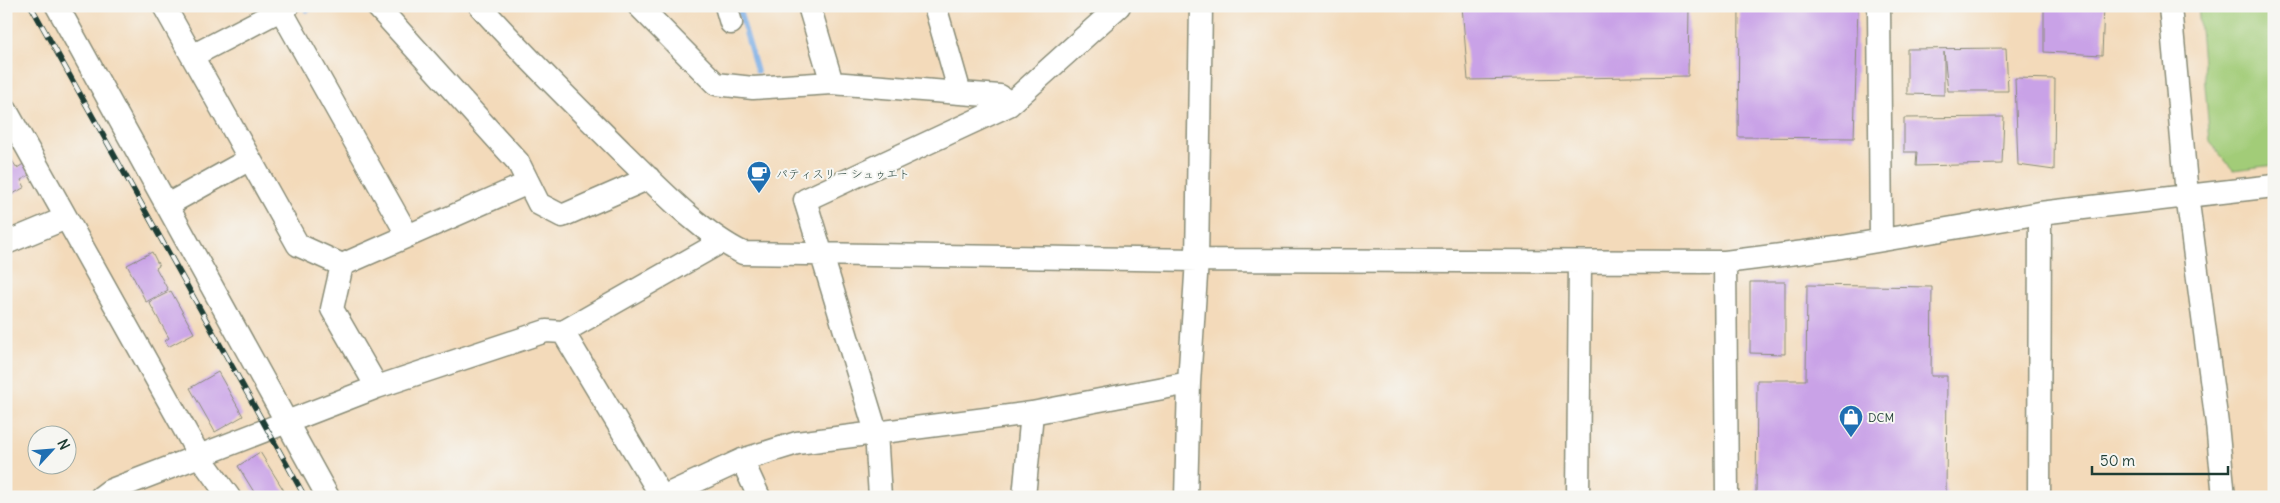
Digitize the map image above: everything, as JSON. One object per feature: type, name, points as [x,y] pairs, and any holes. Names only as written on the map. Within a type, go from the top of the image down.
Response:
[{"type":"street","points":[[58,6],[328,497]]},
{"type":"street","points":[[164,6],[298,245],[342,265],[528,183]]},
{"type":"street","points":[[377,6],[518,162],[539,204],[562,216],[649,178]]},
{"type":"street","points":[[480,6],[550,82],[649,178],[721,242],[743,253],[1197,260],[1725,262],[1836,248],[2040,214],[2274,186]]},
{"type":"street","points":[[639,6],[716,84],[753,88],[832,83],[1000,96],[1010,103]]},
{"type":"street","points":[[808,6],[832,83]]},
{"type":"street","points":[[935,6],[960,93]]},
{"type":"street","points":[[880,497],[876,432],[805,200],[1010,103],[1119,6]]},
{"type":"street","points":[[1186,497],[1189,383],[1197,260],[1200,6]]},
{"type":"street","points":[[1879,6],[1881,240]]},
{"type":"street","points":[[2170,6],[2187,195],[2224,497]]},
{"type":"street","points":[[192,56],[284,8],[408,236]]},
{"type":"street","points":[[6,110],[200,457],[229,497]]},
{"type":"street","points":[[167,204],[250,159]]},
{"type":"street","points":[[2039,497],[2040,214]]},
{"type":"street","points":[[6,243],[66,218]]},
{"type":"street","points":[[101,497],[109,490],[200,457],[223,446],[378,387],[546,331],[564,332],[721,242]]},
{"type":"street","points":[[1578,497],[1580,262]]},
{"type":"street","points":[[1725,262],[1727,497]]},
{"type":"street","points":[[342,265],[332,309],[378,387]]},
{"type":"street","points":[[564,332],[662,497],[742,460],[797,443],[1032,413],[1189,383]]},
{"type":"street","points":[[1024,497],[1032,413]]},
{"type":"street","points":[[742,460],[759,497]]},
{"type":"green space","points":[[2198,6],[2274,6],[2274,165],[2233,170],[2210,142]]},
{"type":"building","points":[[1462,6],[1689,6],[1688,76],[1468,80]]},
{"type":"building","points":[[1739,6],[1858,6],[1854,138],[1738,137]]},
{"type":"building","points":[[2044,6],[2104,6],[2102,55],[2044,52]]},
{"type":"building","points":[[2006,48],[2008,91],[1948,91],[1944,52],[1944,95],[1907,94],[1907,49]]},
{"type":"building","points":[[2015,78],[2055,79],[2054,170],[2018,165]]},
{"type":"building","points":[[2004,117],[2002,164],[1916,166],[1917,152],[1904,152],[1904,118]]},
{"type":"building","points":[[6,152],[17,168],[25,163],[31,174],[21,180],[25,187],[6,198]]},
{"type":"building","points":[[152,252],[159,266],[156,268],[168,290],[146,302],[127,265]]},
{"type":"building","points":[[1750,282],[1785,282],[1785,354],[1750,353]]},
{"type":"building","name":"DCM","points":[[1807,285],[1932,287],[1931,376],[1947,376],[1946,497],[1756,497],[1757,380],[1806,380]]},
{"type":"building","points":[[171,291],[194,333],[168,347],[165,341],[169,338],[149,302]]},
{"type":"building","points":[[218,372],[243,416],[215,432],[190,388]]},
{"type":"building","points":[[260,452],[288,497],[257,497],[238,466]]},
{"type":"waterway","points":[[307,10],[315,6]]},
{"type":"waterway","points":[[738,6],[757,71]]},
{"type":"railway","points":[[31,6],[305,497]]},
{"type":"place","name":"パティスリー シュゥエト","points":[[759,194]]},
{"type":"place","name":"DCM","points":[[1851,438]]}]
